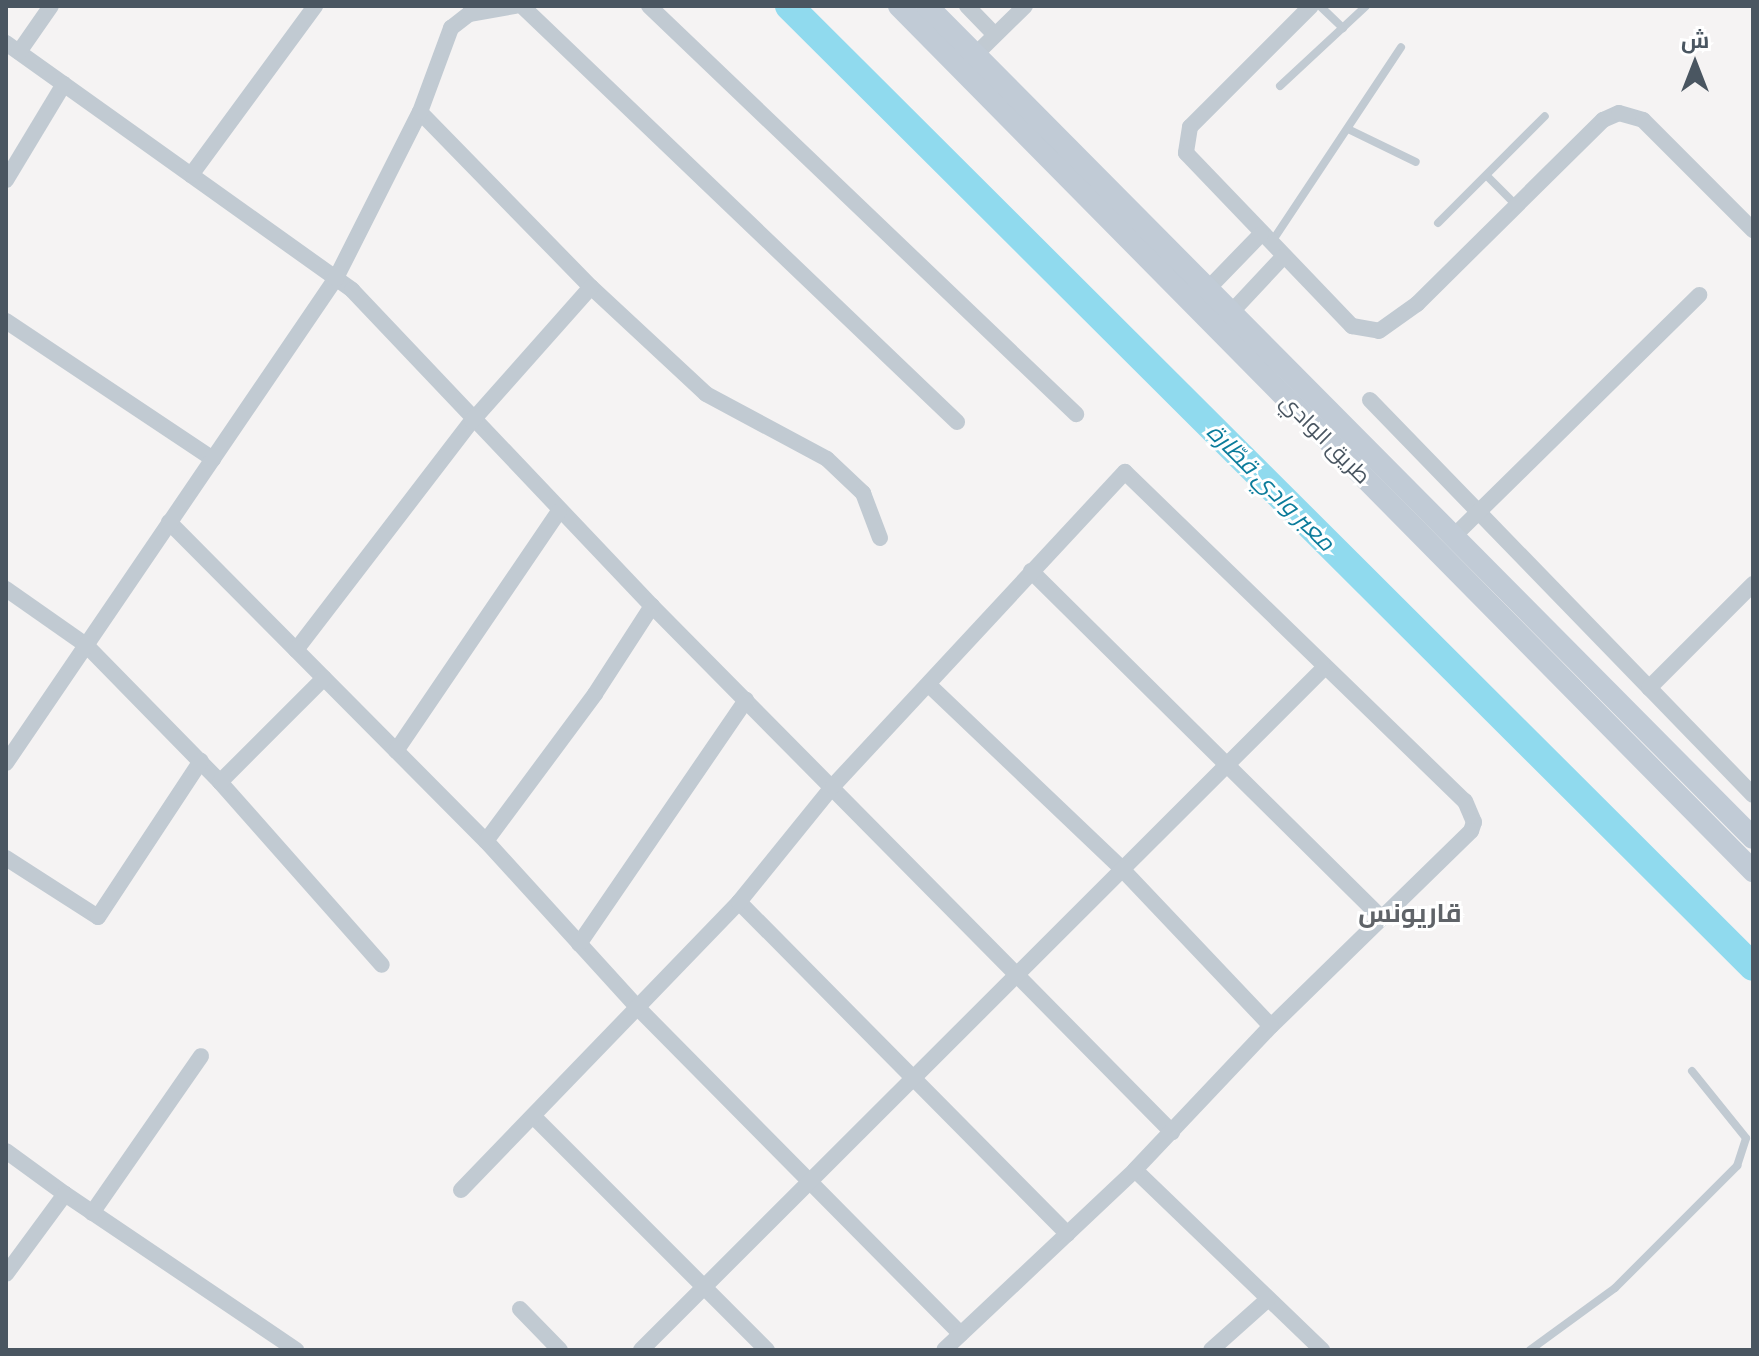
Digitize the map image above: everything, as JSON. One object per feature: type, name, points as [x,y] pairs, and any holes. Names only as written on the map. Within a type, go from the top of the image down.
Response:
[{"type":"main road","name":"طريق الوادي","points":[[899,6],[1454,536],[1753,838]]},
{"type":"main road","name":"طريق الوادي","points":[[927,6],[1201,296]]},
{"type":"main road","name":"طريق الوادي","points":[[1225,319],[1592,708],[1753,871]]},
{"type":"main road","points":[[1592,708],[1609,692]]},
{"type":"street","points":[[51,6],[13,48],[336,278],[458,399],[472,421],[559,511],[1019,973],[1172,1132]]},
{"type":"street","points":[[191,175],[315,6]]},
{"type":"street","points":[[6,763],[336,278],[420,112],[451,28],[469,14],[515,6]]},
{"type":"street","points":[[522,6],[957,422]]},
{"type":"street","points":[[649,6],[1076,414]]},
{"type":"street","points":[[967,6],[995,35]]},
{"type":"street","points":[[975,55],[1025,6]]},
{"type":"street","points":[[1311,6],[1205,109],[1185,139],[1193,165],[1352,326],[1379,331],[1433,290],[1603,120],[1619,113],[1643,120],[1753,230]]},
{"type":"street","points":[[6,180],[64,84]]},
{"type":"street","points":[[420,112],[591,287],[706,394],[827,459],[863,493],[880,538]]},
{"type":"street","points":[[1201,296],[1266,239]]},
{"type":"street","points":[[1225,319],[1283,257]]},
{"type":"street","points":[[296,650],[472,421],[591,287]]},
{"type":"street","points":[[1454,536],[1699,295]]},
{"type":"street","points":[[6,321],[213,459]]},
{"type":"street","points":[[1370,400],[1476,514],[1753,795]]},
{"type":"street","points":[[461,1190],[739,902],[833,786],[1125,472],[1324,668],[1465,801],[1473,816],[1471,831],[1271,1026],[1135,1170],[944,1350]]},
{"type":"street","points":[[396,751],[559,511]]},
{"type":"street","points":[[169,522],[486,841],[637,1007],[807,1182],[961,1334]]},
{"type":"street","points":[[1031,571],[1226,768],[1382,918]]},
{"type":"street","points":[[1649,688],[1753,584]]},
{"type":"street","points":[[6,589],[86,645],[201,761],[382,965]]},
{"type":"street","points":[[486,841],[595,694],[652,606]]},
{"type":"street","points":[[641,1350],[1324,668]]},
{"type":"street","points":[[220,782],[324,678]]},
{"type":"street","points":[[929,685],[1122,869],[1271,1026]]},
{"type":"street","points":[[579,944],[746,700]]},
{"type":"street","points":[[6,858],[98,917],[201,761]]},
{"type":"street","points":[[739,902],[910,1079],[1067,1234]]},
{"type":"street","points":[[92,1213],[201,1056]]},
{"type":"street","points":[[533,1116],[767,1350]]},
{"type":"street","points":[[6,1151],[92,1213],[296,1350]]},
{"type":"street","points":[[1135,1170],[1322,1350]]},
{"type":"street","points":[[6,1274],[65,1194]]},
{"type":"street","points":[[1211,1350],[1268,1299]]},
{"type":"street","points":[[520,1309],[560,1350]]},
{"type":"lane","points":[[1320,6],[1343,28]]},
{"type":"lane","points":[[1280,86],[1366,6]]},
{"type":"lane","points":[[1266,239],[1350,130],[1401,47]]},
{"type":"lane","points":[[1438,223],[1545,116]]},
{"type":"lane","points":[[1350,130],[1416,162]]},
{"type":"lane","points":[[1487,176],[1517,206]]},
{"type":"lane","points":[[1530,1350],[1615,1288],[1737,1166],[1746,1138],[1692,1071]]},
{"type":"waterway","name":"معبر وادي قطّارة","points":[[789,6],[1753,967]]},
{"type":"district","name":"قاريونس","points":[[1410,913]]}]
